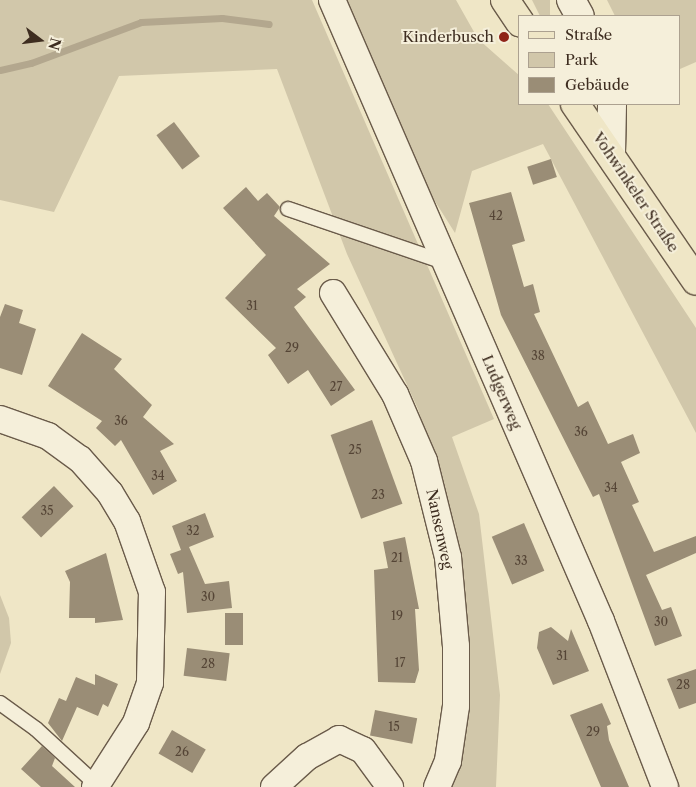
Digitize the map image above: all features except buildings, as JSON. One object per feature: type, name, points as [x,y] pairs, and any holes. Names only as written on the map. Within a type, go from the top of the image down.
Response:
[{"type":"main road","points":[[505,0],[518,19]]},
{"type":"main road","name":"Vohwinkeler Straße","points":[[577,105],[612,153],[696,281]]},
{"type":"street","name":"Ludgerweg","points":[[332,0],[601,621],[666,787]]},
{"type":"street","points":[[571,0],[579,15]]},
{"type":"street","points":[[612,105],[612,153]]},
{"type":"street","name":"Nansenweg","points":[[334,293],[395,394],[424,461],[448,557],[456,646],[456,706],[448,761],[437,787]]},
{"type":"street","points":[[0,419],[48,436],[80,459],[110,493],[127,521],[152,592],[150,683],[136,724],[96,786]]},
{"type":"street","points":[[274,787],[307,757],[339,739],[363,750],[390,787]]},
{"type":"lane","points":[[288,210],[447,264]]},
{"type":"lane","points":[[0,703],[36,729],[96,786]]},
{"type":"green space","points":[[0,0],[312,0],[494,419],[452,437],[479,514],[500,695],[496,787],[448,787],[459,765],[469,663],[462,584],[443,488],[418,409],[347,254],[277,69],[119,76],[54,212],[0,200]]},
{"type":"green space","points":[[346,0],[456,0],[478,39],[518,74],[518,105],[549,105],[696,328],[696,433],[543,144],[472,171],[455,233],[431,195]]},
{"type":"green space","points":[[532,0],[550,0],[550,15],[540,15]]},
{"type":"green space","points":[[607,0],[696,0],[696,62],[681,69],[681,15],[614,15]]},
{"type":"green space","points":[[0,595],[9,618],[11,643],[0,674]]},
{"type":"waterway","points":[[0,70],[31,63],[141,22],[222,18],[269,24]]},
{"type":"place","name":"Kinderbusch","points":[[504,37]]}]
